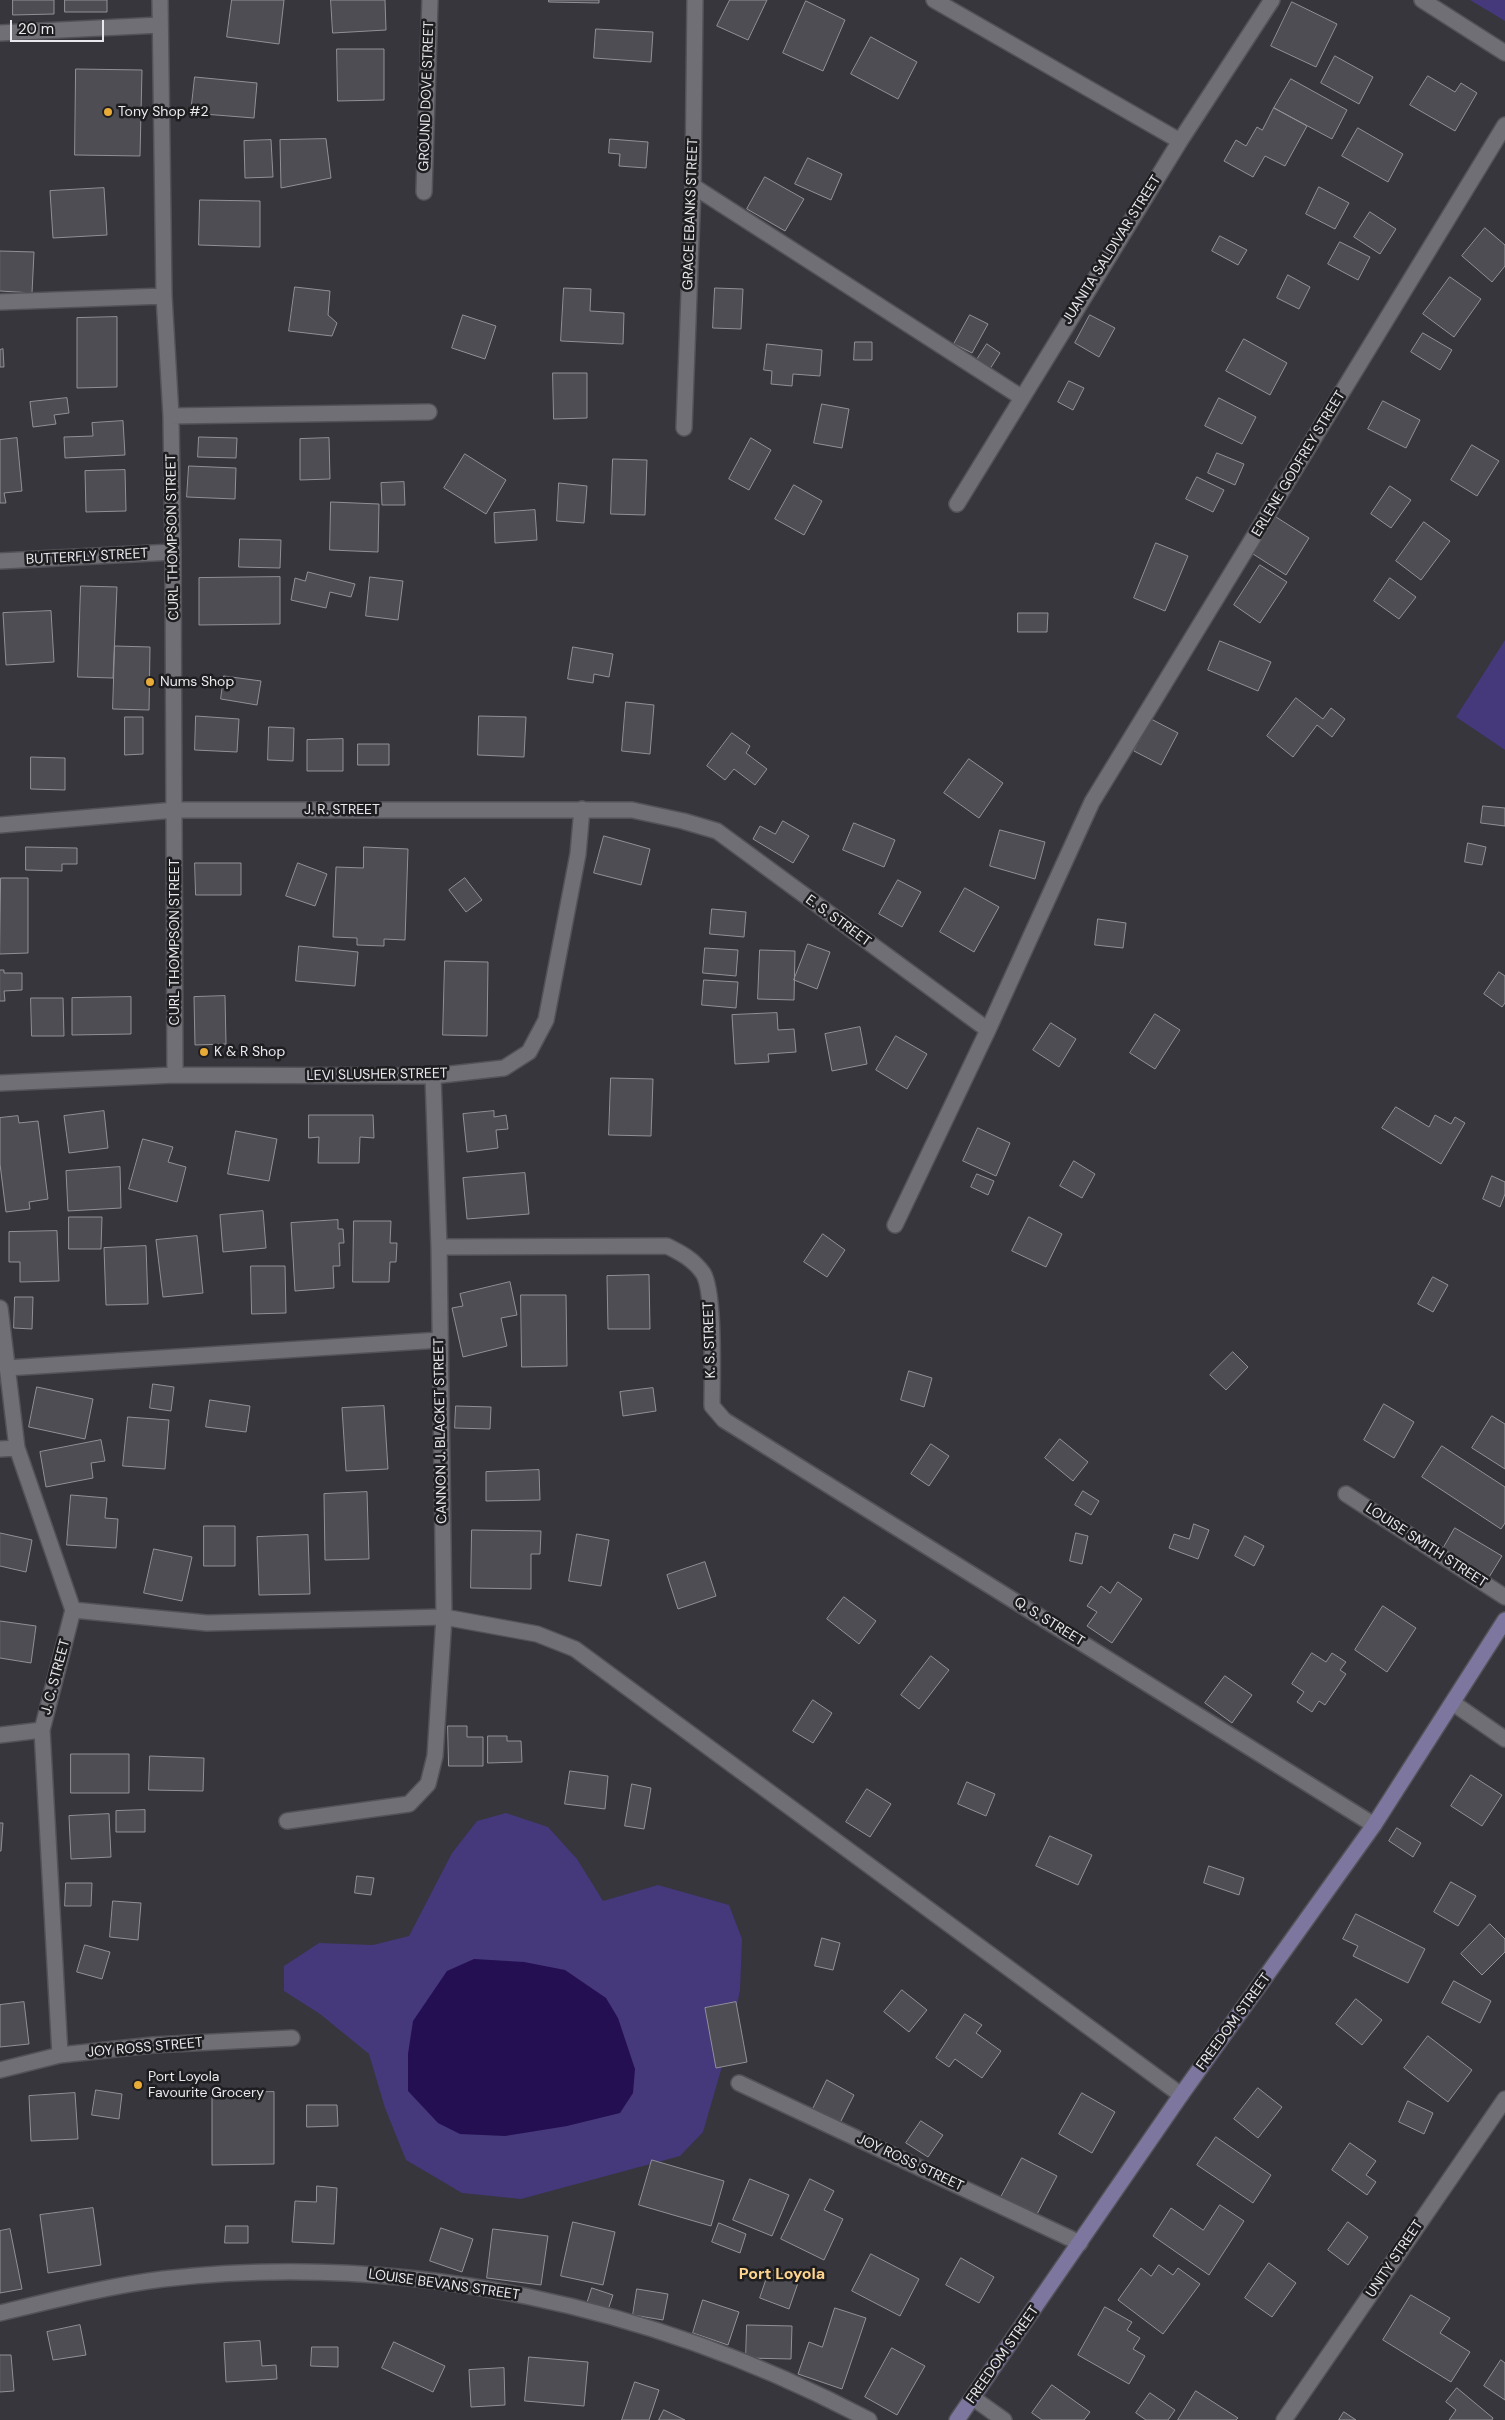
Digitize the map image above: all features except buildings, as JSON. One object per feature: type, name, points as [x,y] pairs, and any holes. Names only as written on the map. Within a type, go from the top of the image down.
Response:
[{"type":"street","name":"CURL THOMPSON STREET","points":[[160,0],[164,296],[171,416],[173,552],[176,810],[175,1075]]},
{"type":"street","name":"GROUND DOVE STREET","points":[[424,192],[430,0]]},
{"type":"street","name":"GRACE EBANKS STREET","points":[[684,428],[693,186],[696,0]]},
{"type":"street","points":[[934,0],[1180,141]]},
{"type":"street","name":"JUANITA SALDIVAR STREET","points":[[957,504],[1180,141],[1272,0]]},
{"type":"street","points":[[1422,0],[1505,53]]},
{"type":"street","points":[[0,33],[160,25]]},
{"type":"street","name":"ERLENE GODFREY STREET","points":[[895,1225],[988,1030],[1092,802],[1505,125]]},
{"type":"street","points":[[693,186],[1021,397]]},
{"type":"street","points":[[0,302],[164,296]]},
{"type":"street","points":[[171,416],[429,412]]},
{"type":"street","name":"BUTTERFLY STREET","points":[[0,561],[173,552]]},
{"type":"street","name":"LEVI SLUSHER STREET","points":[[0,1083],[175,1075],[433,1076],[504,1068],[529,1052],[546,1020],[578,854],[582,809]]},
{"type":"street","name":"J. R. STREET","points":[[0,825],[176,810],[632,810],[684,821]]},
{"type":"street","name":"E. S. STREET","points":[[684,821],[717,831],[988,1030]]},
{"type":"street","name":"CANNON J. BLACKET STREET","points":[[287,1821],[409,1804],[428,1784],[435,1756],[444,1617],[439,1247],[433,1076]]},
{"type":"street","name":"K. S. STREET","points":[[439,1247],[666,1246],[688,1257],[704,1274],[711,1306],[712,1406],[724,1420]]},
{"type":"street","points":[[0,1308],[17,1448],[73,1610],[207,1623],[444,1617],[538,1634],[575,1649],[1181,2095]]},
{"type":"street","points":[[7,1368],[440,1340]]},
{"type":"street","name":"Q. S. STREET","points":[[724,1420],[1374,1825]]},
{"type":"street","points":[[0,1450],[17,1448]]},
{"type":"street","name":"LOUISE SMITH STREET","points":[[1346,1494],[1505,1598]]},
{"type":"street","name":"J. C. STREET","points":[[60,2055],[42,1730],[73,1610]]},
{"type":"street","name":"FREEDOM STREET","points":[[957,2420],[1181,2095],[1374,1825],[1505,1620]]},
{"type":"street","points":[[1453,1703],[1505,1739]]},
{"type":"street","points":[[0,1735],[42,1730]]},
{"type":"street","name":"JOY ROSS STREET","points":[[0,2070],[60,2055],[153,2045],[292,2038]]},
{"type":"street","name":"JOY ROSS STREET","points":[[739,2083],[1080,2242]]},
{"type":"street","name":"UNITY STREET","points":[[1284,2420],[1505,2099]]},
{"type":"street","name":"LOUISE BEVANS STREET","points":[[0,2313],[98,2289],[162,2279],[225,2274],[315,2271],[386,2275],[537,2298],[609,2315],[677,2336],[747,2363],[822,2395],[869,2420]]},
{"type":"street","points":[[973,2398],[1004,2420]]},
{"type":"shaded area","points":[[1470,0],[1505,0],[1505,21]]},
{"type":"shaded area","points":[[1505,640],[1505,750],[1456,717]]},
{"type":"shaded area","points":[[506,1813],[548,1827],[577,1859],[603,1901],[658,1885],[729,1905],[742,1939],[740,1990],[732,2032],[703,2132],[680,2156],[521,2199],[462,2193],[406,2160],[385,2108],[369,2054],[320,2014],[284,1991],[284,1966],[319,1943],[373,1945],[409,1936],[452,1853],[477,1821]]},
{"type":"shaded area","points":[[474,1959],[524,1962],[565,1970],[606,1998],[618,2018],[635,2069],[633,2093],[620,2113],[567,2126],[505,2136],[460,2134],[438,2123],[408,2091],[408,2054],[413,2021],[447,1971]]},
{"type":"place","name":"Tony Shop #2","points":[[108,112]]},
{"type":"place","name":"Nums Shop","points":[[150,682]]},
{"type":"place","name":"K & R Shop","points":[[204,1052]]},
{"type":"place","name":"Port Loyola Favourite Grocery","points":[[138,2085]]},
{"type":"district","name":"Port Loyola","points":[[782,2275]]}]
